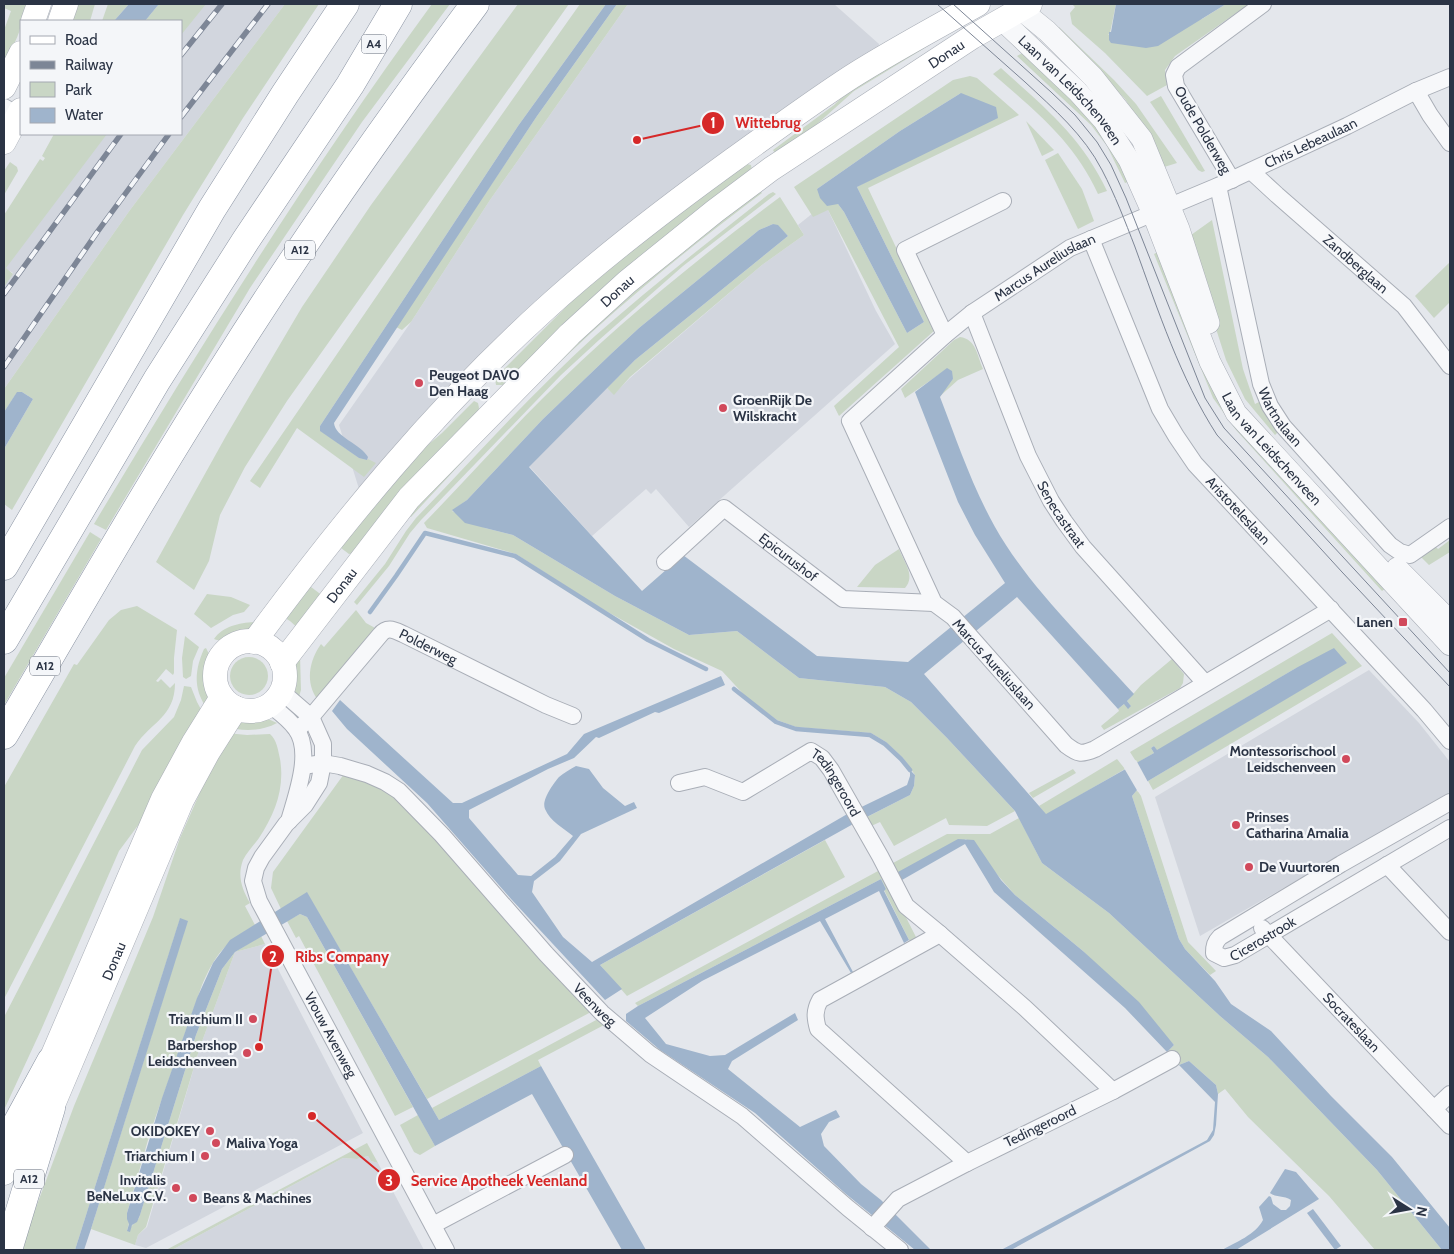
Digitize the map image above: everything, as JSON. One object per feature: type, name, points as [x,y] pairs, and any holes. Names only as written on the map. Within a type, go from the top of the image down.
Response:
[{"type":"highway","points":[[10,557],[212,209],[285,94],[346,4]]},
{"type":"highway","name":"A4","points":[[350,85],[398,4]]},
{"type":"highway","points":[[4,640],[78,512],[194,319],[350,85],[412,4]]},
{"type":"highway","name":"A12","points":[[4,735],[195,413],[293,261],[415,85],[475,4]]},
{"type":"highway","points":[[4,1147],[50,1061]]},
{"type":"highway","name":"A12","points":[[8,1250],[51,1108]]},
{"type":"main road","points":[[33,20],[39,4]]},
{"type":"main road","points":[[60,20],[66,4]]},
{"type":"main road","name":"Donau","points":[[254,642],[318,558],[390,469],[472,381],[542,311],[610,253],[693,188],[756,143],[850,78],[978,4]]},
{"type":"main road","name":"Laan van Leidschenveen","points":[[985,4],[1016,9]]},
{"type":"main road","name":"Donau","points":[[282,662],[408,498],[563,341],[627,282],[771,168],[1016,9]]},
{"type":"main road","points":[[4,87],[20,54]]},
{"type":"main road","points":[[242,642],[254,642],[271,648],[282,662],[284,677],[276,698],[254,711],[229,703],[215,681],[215,669],[220,658],[232,646],[242,642]]},
{"type":"main road","name":"Donau","points":[[4,1173],[163,799],[194,742],[229,703]]},
{"type":"main road","name":"Donau","points":[[4,1221],[178,808],[208,752],[229,703]]},
{"type":"street","name":"Oude Polderweg","points":[[1225,183],[1176,86],[1174,75],[1178,67],[1263,4]]},
{"type":"street","name":"Laan van Leidschenveen","points":[[1016,9],[1046,30],[1093,77],[1142,139],[1162,210],[1210,362],[1236,413],[1450,645]]},
{"type":"street","name":"Chris Lebeaulaan","points":[[1162,210],[1251,171],[1416,91],[1450,77]]},
{"type":"street","points":[[1416,91],[1450,143]]},
{"type":"street","name":"Zandberglaan","points":[[1251,171],[1404,306],[1450,366]]},
{"type":"street","name":"Wartnalaan","points":[[1225,183],[1261,384],[1270,406],[1283,426],[1390,546],[1410,555],[1450,527]]},
{"type":"street","points":[[946,335],[905,250],[1003,201]]},
{"type":"street","name":"Laan van Leidschenveen","points":[[1162,210],[1221,361],[1242,403],[1315,485],[1450,621]]},
{"type":"street","name":"Marcus Aureliuslaan","points":[[1162,210],[1070,248],[972,313],[850,421],[934,603],[953,617],[1066,746],[1077,754],[1095,749],[1331,609]]},
{"type":"street","name":"Aristoteleslaan","points":[[1091,239],[1160,409],[1196,464],[1424,710],[1450,741]]},
{"type":"street","name":"Senecastraat","points":[[972,313],[1028,456],[1051,501],[1083,547],[1205,683]]},
{"type":"street","name":"Epicurushof","points":[[665,562],[724,508],[843,599],[934,603]]},
{"type":"street","name":"Polderweg","points":[[311,717],[386,629],[403,634],[538,701],[573,716]]},
{"type":"street","points":[[276,698],[287,719],[297,730],[311,717]]},
{"type":"street","name":"Vrouw Avenweg","points":[[276,698],[311,717],[323,744],[323,763],[319,783],[305,805],[289,821],[256,868],[254,882],[259,901],[446,1250]]},
{"type":"street","name":"Vrouw Avenweg","points":[[289,821],[303,766],[302,743],[297,730]]},
{"type":"street","name":"Tedingeroord","points":[[679,783],[704,777],[743,792],[811,751],[822,758],[862,824],[906,906],[1025,1008],[1113,1090]]},
{"type":"street","name":"Veenweg","points":[[303,766],[323,763],[340,766],[368,774],[386,782],[399,791],[448,841],[546,954],[602,1013],[650,1054],[742,1116],[900,1250]]},
{"type":"street","name":"Cicerostrook","points":[[1450,802],[1341,864],[1216,941],[1214,953],[1229,958],[1450,828]]},
{"type":"street","points":[[1387,865],[1450,932]]},
{"type":"street","name":"Socrateslaan","points":[[1252,918],[1450,1126]]},
{"type":"street","points":[[940,934],[820,1000],[816,1008],[815,1018],[818,1029],[967,1163]]},
{"type":"street","name":"Tedingeroord","points":[[872,1228],[898,1199],[1172,1059]]},
{"type":"street","points":[[1434,1109],[1450,1094]]},
{"type":"street","points":[[433,1226],[565,1155]]},
{"type":"shaded area","points":[[205,4],[285,4],[130,210],[4,389],[4,285],[13,273],[5,268],[104,135],[182,135],[182,32]]},
{"type":"shaded area","points":[[628,4],[834,4],[879,44],[877,55],[705,173],[360,492],[339,425],[411,322],[490,200]]},
{"type":"shaded area","points":[[828,210],[876,311],[895,344],[689,527],[656,489],[651,494],[646,489],[592,536],[529,466],[607,388],[614,394],[630,378],[762,265],[804,235],[798,225],[813,213]]},
{"type":"shaded area","name":"De Vuurtoren","points":[[1369,670],[1419,723],[1450,762],[1450,792],[1200,936],[1155,797]]},
{"type":"shaded area","points":[[265,944],[363,1133],[146,1248],[135,1245],[138,1235],[147,1227],[200,1047],[235,952]]},
{"type":"shaded area","points":[[368,1156],[371,1161],[378,1163],[424,1250],[172,1250],[343,1158],[357,1159]]},
{"type":"green space","points":[[4,4],[30,4],[23,20],[20,20],[20,29],[17,37],[4,63],[4,30],[11,11],[4,8]]},
{"type":"green space","points":[[78,4],[95,4],[90,20],[69,20]]},
{"type":"green space","points":[[108,4],[129,4],[115,20],[102,20]]},
{"type":"green space","points":[[159,4],[206,4],[182,34],[182,20],[146,20]]},
{"type":"green space","points":[[285,4],[319,4],[243,118],[183,215],[12,510],[4,504],[4,449],[33,399],[22,392],[16,394],[4,412],[4,389],[130,210]]},
{"type":"green space","points":[[432,4],[450,4],[362,122],[250,288],[106,530],[94,524],[215,325],[299,195]]},
{"type":"green space","points":[[518,4],[569,4],[287,401],[245,467],[220,515],[209,561],[194,590],[156,562],[226,436],[302,307],[371,205]]},
{"type":"green space","points":[[580,4],[606,4],[518,126],[320,426],[321,431],[359,458],[368,459],[376,463],[364,477],[297,428],[260,488],[250,481],[476,151]]},
{"type":"green space","points":[[617,4],[628,4],[490,200],[411,322],[402,330],[396,327],[537,116]]},
{"type":"green space","points":[[1072,4],[1116,4],[1108,35],[1202,19],[1226,4],[1249,4],[1175,56],[1165,70],[1167,85],[1147,96],[1105,53],[1072,24],[1070,13],[1075,7]]},
{"type":"green space","points":[[1059,27],[1136,104],[1177,163],[1161,168],[1139,121],[1125,99],[1058,29]]},
{"type":"green space","points":[[924,43],[928,46],[854,91],[816,125],[776,155],[773,150],[834,105],[856,83]]},
{"type":"green space","points":[[1026,51],[1079,100],[1134,180],[1125,183],[1107,146],[1091,125],[1017,56]]},
{"type":"green space","points":[[1001,68],[1047,110],[1074,138],[1086,154],[1107,191],[1098,194],[1088,175],[1065,142],[1038,114],[993,74]]},
{"type":"green space","points":[[970,76],[977,78],[1019,115],[868,188],[935,330],[839,416],[834,406],[899,347],[828,210],[813,217],[794,187],[953,80]],"holes":[[[961,93],[868,181],[857,187],[924,322],[907,333],[844,212],[838,204],[817,189],[900,131]]]},
{"type":"green space","points":[[1161,96],[1205,171],[1198,170],[1150,102]]},
{"type":"green space","points":[[1026,121],[1054,150],[1042,156]]},
{"type":"green space","points":[[53,135],[106,135],[6,268],[13,274],[4,287],[4,215],[40,159],[43,161],[45,158],[42,156]]},
{"type":"green space","points":[[1058,153],[1082,189],[1094,221],[1078,229],[1045,160]]},
{"type":"green space","points":[[10,162],[17,167],[18,171],[4,195],[4,171]]},
{"type":"green space","points":[[747,164],[751,165],[752,170],[504,385],[496,385],[495,378],[571,302],[672,217]]},
{"type":"green space","points":[[760,191],[762,193],[675,261],[592,332],[522,399],[411,517],[407,513],[627,293]]},
{"type":"green space","points":[[773,192],[776,194],[683,266],[561,375],[421,520],[410,533],[389,566],[357,605],[354,602],[385,564],[416,518],[549,380],[595,336],[681,264]]},
{"type":"green space","points":[[780,197],[804,235],[762,265],[630,377],[614,395],[607,388],[635,360],[788,236],[773,224],[759,230],[639,328],[543,419],[467,500],[452,511],[485,528],[513,535],[615,596],[689,635],[737,631],[799,678],[885,687],[911,702],[1015,811],[987,826],[949,825],[946,818],[894,846],[880,822],[869,827],[865,818],[910,795],[914,786],[915,775],[903,758],[886,742],[871,733],[796,727],[777,720],[747,698],[722,671],[674,649],[597,606],[516,554],[427,528],[424,523],[527,414],[599,345],[687,269]]},
{"type":"green space","points":[[1212,220],[1243,369],[1255,404],[1261,401],[1278,432],[1275,435],[1245,399],[1226,360],[1188,241],[1191,235]]},
{"type":"green space","points":[[1162,250],[1221,398],[1389,586],[1382,591],[1236,430],[1213,398],[1154,254]]},
{"type":"green space","points":[[1450,262],[1450,302],[1434,318],[1415,296]]},
{"type":"green space","points":[[960,337],[973,344],[983,369],[958,380],[939,397],[953,379],[947,369],[905,398],[901,389],[954,340]]},
{"type":"green space","points":[[474,401],[478,403],[477,415],[354,553],[349,554],[337,545],[389,478],[442,433]]},
{"type":"green space","points":[[90,532],[101,539],[4,705],[4,678]]},
{"type":"green space","points":[[1450,540],[1450,552],[1429,565],[1420,556],[1434,545],[1438,549]]},
{"type":"green space","points":[[899,549],[909,574],[908,583],[905,588],[857,587],[875,565]]},
{"type":"green space","points":[[307,584],[323,596],[300,630],[280,615]]},
{"type":"green space","points":[[207,594],[231,597],[250,605],[244,612],[233,615],[211,628],[194,614]]},
{"type":"green space","points":[[137,606],[177,630],[174,673],[173,675],[166,669],[156,681],[158,682],[161,679],[170,688],[175,683],[171,704],[167,712],[135,746],[4,999],[4,787],[74,664],[77,665],[109,620],[121,610]]},
{"type":"green space","points":[[356,610],[366,623],[377,629],[318,700],[311,686],[311,665],[321,644],[324,647]]},
{"type":"green space","points":[[254,622],[249,634],[223,641],[214,639],[227,628]]},
{"type":"green space","points":[[1332,633],[1362,666],[1153,790],[1148,781],[1347,662],[1296,668],[1157,751],[1154,746],[1151,748],[1154,753],[1137,763],[1130,752]]},
{"type":"green space","points":[[185,636],[199,647],[193,661],[191,676],[186,679],[183,677],[182,658]]},
{"type":"green space","points":[[206,648],[211,658],[206,707],[197,686],[197,671]]},
{"type":"green space","points":[[300,655],[301,690],[298,700],[292,688],[290,677]]},
{"type":"green space","points":[[249,657],[262,663],[268,676],[262,689],[249,695],[236,689],[230,676],[236,663]]},
{"type":"green space","points":[[1172,659],[1184,674],[1183,683],[1180,688],[1104,730],[1101,726],[1119,711],[1118,709],[1124,704],[1131,706],[1127,701],[1141,685]]},
{"type":"green space","points":[[184,686],[191,687],[204,715],[156,801],[119,851],[4,1110],[4,1017],[142,750],[174,717]]},
{"type":"green space","points":[[242,718],[266,718],[277,723],[257,729],[236,729]]},
{"type":"green space","points":[[226,733],[247,735],[270,734],[272,736],[277,745],[280,759],[280,790],[270,820],[243,860],[241,866],[241,882],[250,903],[245,906],[255,925],[236,937],[222,950],[207,974],[150,1133],[127,1213],[129,1223],[127,1231],[139,1218],[196,1035],[222,969],[235,952],[200,1047],[146,1227],[138,1235],[135,1245],[91,1229],[187,922],[180,919],[75,1250],[20,1250],[74,1106],[153,917],[180,838]]},
{"type":"green space","points":[[1117,759],[1125,769],[1046,815],[1039,806]]},
{"type":"green space","points":[[1073,769],[1076,773],[1033,798],[1029,793]]},
{"type":"green space","points":[[344,774],[387,789],[399,799],[494,901],[591,1012],[427,1099],[307,893],[281,909],[271,888],[273,872]]},
{"type":"green space","points":[[1137,790],[1141,796],[1188,942],[1216,971],[1210,975],[1185,949],[1179,939],[1132,796]]},
{"type":"green space","points":[[1019,818],[1042,863],[1109,913],[1220,1016],[1268,1057],[1377,1170],[1442,1250],[1375,1250],[1329,1196],[1248,1117],[1225,1089],[1218,1094],[1216,1085],[1189,1061],[1179,1065],[1167,1052],[1174,1045],[1083,951],[1015,895],[966,839],[898,873],[902,880],[899,883],[893,863],[947,834],[990,834]]},
{"type":"green space","points":[[825,840],[845,877],[627,996],[600,965]]},
{"type":"green space","points":[[878,871],[883,872],[918,941],[911,944],[884,890],[886,889],[881,879],[638,1006],[635,1003]]},
{"type":"green space","points":[[300,914],[307,917],[413,1107],[395,1116],[299,936],[296,938],[287,921]]},
{"type":"green space","points":[[261,936],[265,944],[235,952]]},
{"type":"green space","points":[[598,1019],[604,1025],[538,1060],[541,1066],[439,1120],[432,1108]]},
{"type":"green space","points":[[418,1115],[435,1146],[420,1155],[414,1152],[400,1125]]},
{"type":"green space","points":[[367,1143],[378,1163],[371,1161],[368,1156],[357,1159],[343,1158],[172,1250],[166,1250]]},
{"type":"water","points":[[129,4],[159,4],[146,20],[115,20]]},
{"type":"water","points":[[606,4],[617,4],[537,116],[334,423],[335,428],[343,436],[365,452],[368,457],[367,460],[359,458],[320,431],[320,426],[518,126]]},
{"type":"water","points":[[1116,4],[1226,4],[1158,46],[1146,48],[1111,43],[1109,32],[1111,32]]},
{"type":"water","points":[[961,93],[996,107],[998,118],[857,187],[924,322],[907,333],[844,212],[838,204],[827,206],[820,198],[817,189],[900,131]]},
{"type":"water","points":[[773,224],[778,225],[788,236],[635,360],[529,467],[642,591],[683,555],[817,656],[908,662],[1005,583],[975,535],[958,502],[915,392],[947,368],[952,371],[953,379],[940,397],[972,479],[995,527],[1024,571],[1041,592],[1134,694],[1127,701],[1131,706],[1128,709],[1124,704],[1118,709],[1017,597],[924,674],[1046,814],[1154,753],[1151,748],[1154,746],[1157,750],[1296,668],[1334,648],[1347,663],[1148,781],[1132,796],[1179,939],[1185,949],[1215,981],[1231,1004],[1271,1031],[1331,1096],[1392,1157],[1450,1228],[1450,1250],[1442,1250],[1377,1170],[1268,1057],[1220,1016],[1109,913],[1042,863],[1015,811],[911,702],[885,687],[799,678],[737,631],[689,635],[615,596],[513,535],[465,523],[452,510],[467,500],[543,419],[639,328],[759,230]]},
{"type":"water","points":[[17,392],[22,392],[33,399],[4,449],[4,412]]},
{"type":"water","points":[[721,676],[725,685],[659,713],[655,712],[599,738],[596,737],[574,758],[548,769],[469,810],[469,818],[518,875],[531,876],[555,857],[573,836],[550,817],[544,805],[549,792],[563,774],[576,766],[589,769],[603,788],[625,806],[634,802],[637,808],[581,834],[560,861],[534,881],[532,892],[563,937],[592,962],[849,813],[907,785],[910,770],[915,775],[914,786],[910,795],[855,823],[600,965],[622,989],[605,1000],[512,900],[427,803],[347,729],[332,711],[340,700],[453,803],[462,803],[567,754],[584,734]]},
{"type":"water","points":[[958,839],[974,840],[1001,880],[1015,895],[1083,951],[1139,1002],[1174,1045],[1167,1052],[1125,1008],[994,892],[965,844],[902,880],[898,872]]},
{"type":"water","points":[[881,879],[886,889],[884,891],[909,940],[904,943],[879,891],[825,919],[853,972],[851,973],[820,921],[702,981],[645,1018],[666,1044],[710,1056],[725,1055],[795,1013],[798,1020],[732,1061],[728,1069],[800,1127],[836,1110],[840,1117],[829,1122],[821,1134],[824,1146],[931,1250],[915,1250],[846,1194],[755,1113],[660,1050],[626,1021],[626,1014],[638,1006]]},
{"type":"water","points":[[307,892],[439,1120],[541,1066],[646,1250],[622,1250],[532,1094],[435,1146],[307,917],[300,914],[235,952],[222,969],[196,1035],[140,1215],[137,1222],[132,1225],[130,1232],[127,1231],[129,1224],[127,1213],[162,1098],[197,998],[213,963],[230,940]]},
{"type":"water","points":[[180,918],[188,921],[91,1229],[84,1250],[75,1250]]},
{"type":"water","points":[[1189,1061],[1216,1085],[1218,1094],[1216,1125],[1214,1135],[1210,1141],[1011,1250],[1001,1250],[1207,1140],[1213,1130],[1215,1102],[1179,1065]]},
{"type":"water","points":[[1285,1169],[1296,1172],[1319,1199],[1236,1250],[1222,1250],[1245,1238],[1260,1225],[1263,1220],[1259,1207],[1269,1196],[1273,1204],[1281,1210],[1286,1210],[1290,1206],[1291,1200],[1270,1193]]},
{"type":"water","points":[[1313,1209],[1341,1246],[1335,1250],[1307,1213]]},
{"type":"pier","points":[[1136,760],[1149,784],[1138,792],[1124,768]]},
{"type":"waterway","points":[[370,612],[425,533],[515,556],[648,640],[706,669]]},
{"type":"waterway","points":[[734,689],[776,722],[796,729],[870,735],[885,744],[910,770]]},
{"type":"tram line","points":[[937,4],[1057,112],[1095,157],[1120,208],[1181,367],[1217,435],[1450,687]]},
{"type":"tram line","points":[[953,4],[1051,92],[1075,115],[1097,142],[1111,165],[1126,198],[1205,398],[1224,428],[1450,673]]},
{"type":"railway","points":[[182,54],[222,4]]},
{"type":"railway","points":[[182,116],[268,4]]},
{"type":"railway","points":[[4,294],[120,135]]},
{"type":"railway","points":[[4,367],[98,231],[168,135]]},
{"type":"place","name":"Wittebrug","points":[[637,140]]},
{"type":"place","name":"Peugeot DAVO Den Haag","points":[[419,383]]},
{"type":"place","name":"GroenRijk De Wilskracht","points":[[723,408]]},
{"type":"place","name":"Lanen","points":[[1403,622]]},
{"type":"place","name":"Montessorischool Leidschenveen","points":[[1346,759]]},
{"type":"place","name":"Prinses Catharina Amalia","points":[[1236,825]]},
{"type":"place","name":"De Vuurtoren","points":[[1249,867]]},
{"type":"place","name":"Triarchium II","points":[[253,1019]]},
{"type":"place","name":"Ribs Company","points":[[259,1047]]},
{"type":"place","name":"Barbershop Leidschenveen","points":[[247,1053]]},
{"type":"place","name":"Service Apotheek Veenland","points":[[312,1116]]},
{"type":"place","name":"OKIDOKEY","points":[[210,1131]]},
{"type":"place","name":"Maliva Yoga","points":[[216,1143]]},
{"type":"place","name":"Triarchium I","points":[[205,1156]]},
{"type":"place","name":"Invitalis BeNeLux C.V.","points":[[176,1188]]},
{"type":"place","name":"Beans & Machines","points":[[193,1198]]}]
